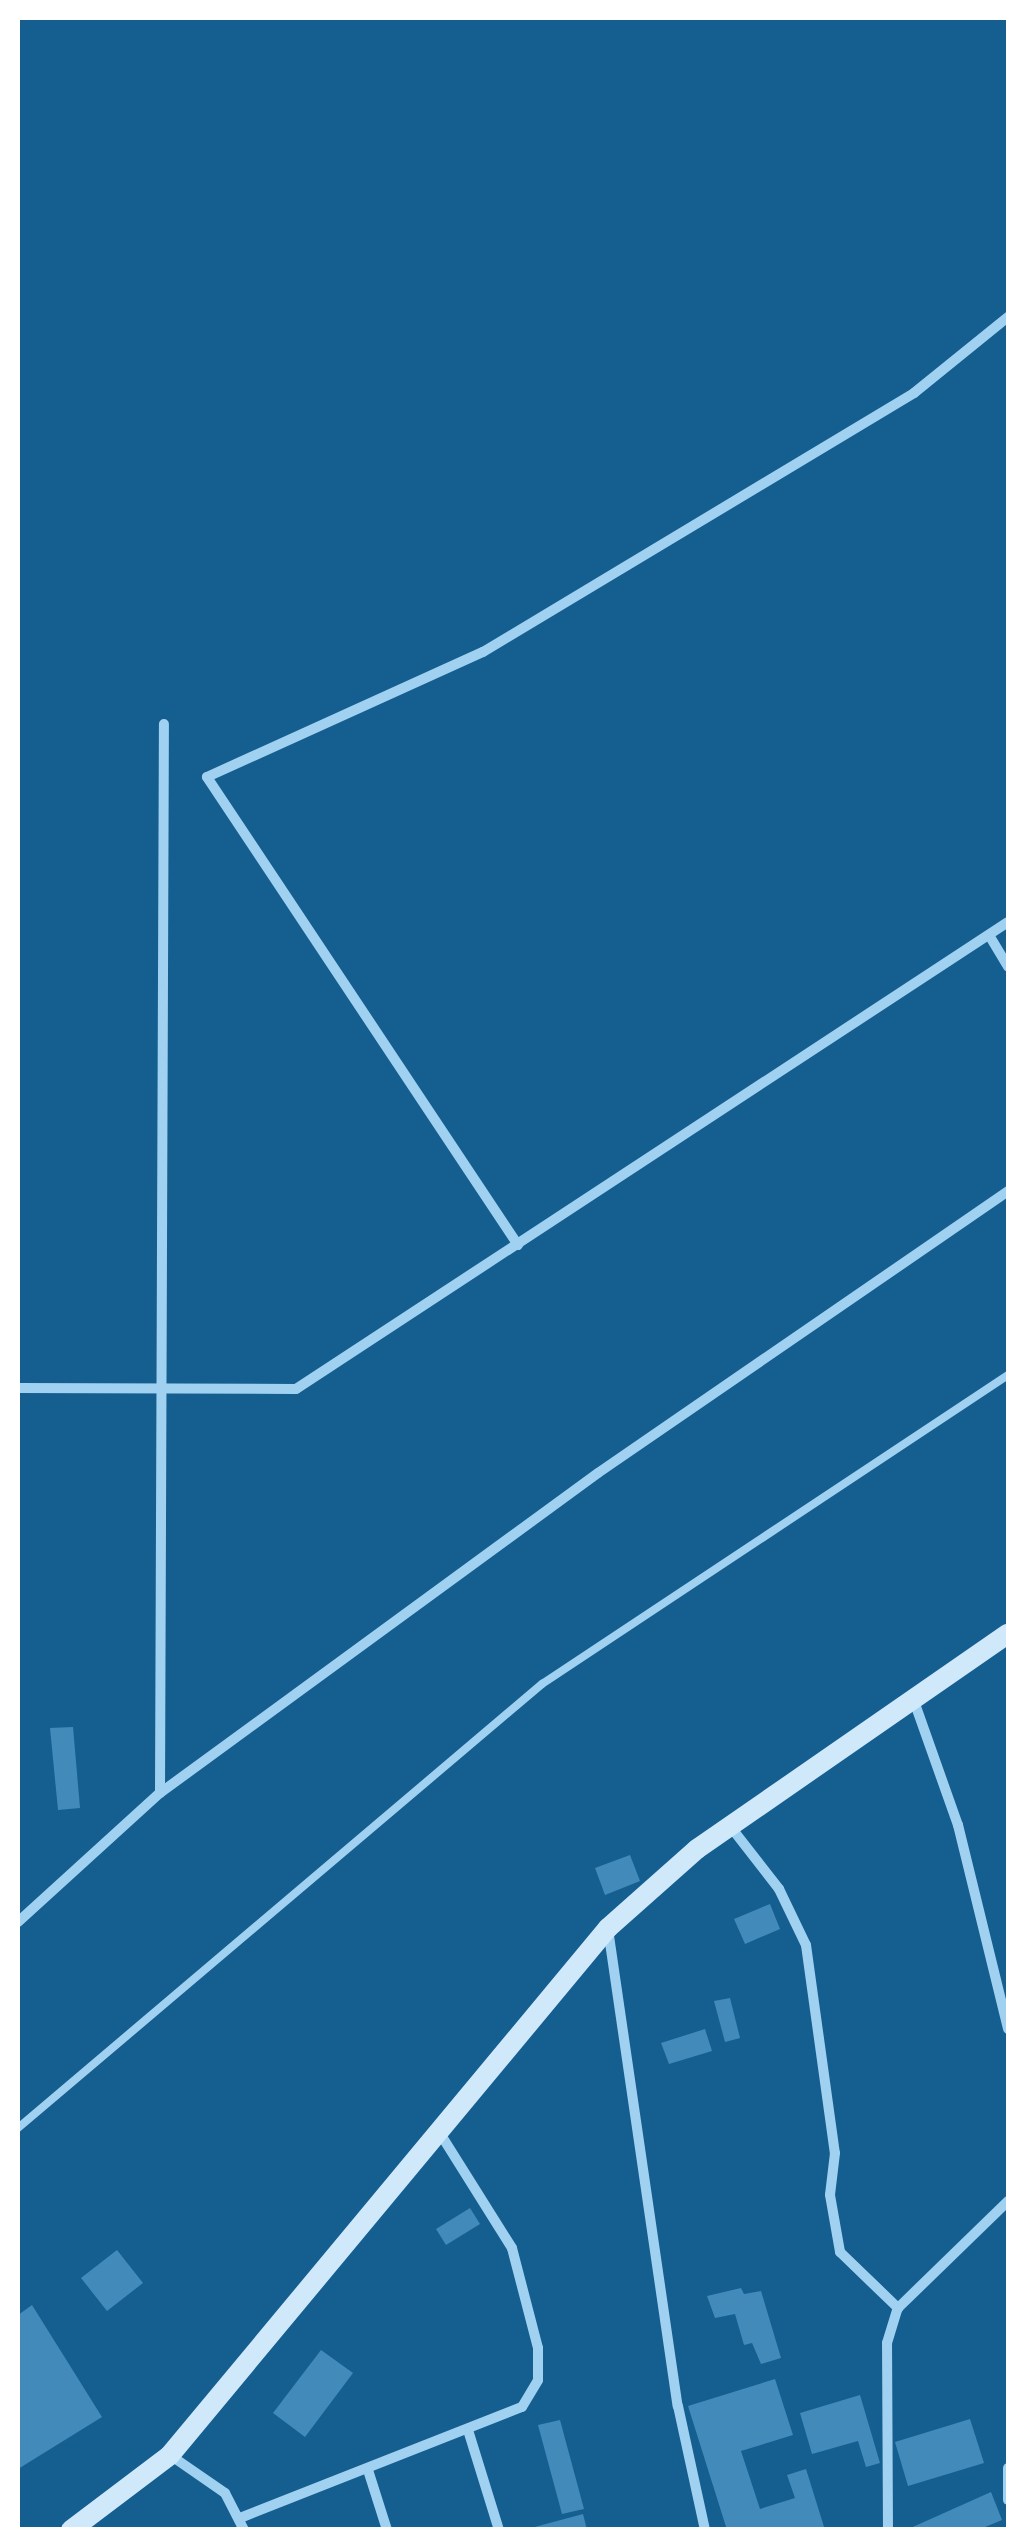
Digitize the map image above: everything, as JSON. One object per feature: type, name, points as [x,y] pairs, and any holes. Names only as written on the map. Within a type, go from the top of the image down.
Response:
[{"type":"main road","points":[[71,2530],[170,2456],[608,1928],[730,1826],[1008,1634]]},
{"type":"street","points":[[518,1245],[207,777],[483,652],[914,393],[1008,317]]},
{"type":"street","points":[[160,1793],[164,724]]},
{"type":"street","points":[[18,1388],[296,1389],[1008,922]]},
{"type":"street","points":[[989,935],[1008,967]]},
{"type":"street","points":[[18,1922],[160,1793],[598,1472],[1008,1191]]},
{"type":"street","points":[[914,1701],[958,1826],[1008,2029]]},
{"type":"street","points":[[730,1826],[779,1888],[806,1946],[835,2152],[830,2195],[840,2252],[898,2308]]},
{"type":"street","points":[[608,1928],[678,2406],[705,2530]]},
{"type":"street","points":[[170,2456],[224,2494],[242,2524],[522,2408],[538,2380],[538,2348],[512,2248],[440,2133]]},
{"type":"street","points":[[888,2530],[887,2342],[898,2308],[1008,2201]]},
{"type":"street","points":[[468,2430],[499,2530]]},
{"type":"street","points":[[1008,2468],[1008,2500]]},
{"type":"street","points":[[368,2470],[387,2530]]},
{"type":"lane","points":[[18,2128],[542,1684],[1008,1376]]},
{"type":"building","points":[[73,1727],[80,1808],[58,1810],[50,1728]]},
{"type":"building","points":[[630,1855],[640,1881],[605,1895],[595,1868]]},
{"type":"building","points":[[770,1904],[780,1929],[745,1944],[734,1919]]},
{"type":"building","points":[[730,1998],[740,2038],[725,2042],[714,2001]]},
{"type":"building","points":[[705,2029],[712,2051],[669,2064],[661,2043]]},
{"type":"building","points":[[470,2208],[480,2224],[446,2245],[436,2229]]},
{"type":"building","points":[[117,2250],[143,2283],[107,2311],[81,2278]]},
{"type":"building","points":[[741,2288],[744,2294],[761,2291],[781,2358],[761,2364],[752,2343],[744,2345],[735,2314],[715,2318],[707,2296]]},
{"type":"building","points":[[32,2305],[102,2417],[18,2469],[18,2315]]},
{"type":"building","points":[[321,2350],[353,2373],[305,2437],[273,2413]]},
{"type":"building","points":[[775,2379],[793,2435],[741,2451],[760,2509],[795,2498],[787,2475],[806,2469],[825,2530],[727,2530],[688,2406]]},
{"type":"building","points":[[860,2395],[880,2463],[866,2467],[858,2441],[812,2454],[800,2413]]},
{"type":"building","points":[[970,2419],[984,2463],[908,2486],[895,2442]]},
{"type":"building","points":[[560,2420],[584,2509],[562,2514],[538,2425]]},
{"type":"building","points":[[991,2492],[1002,2520],[978,2530],[906,2530]]},
{"type":"building","points":[[583,2514],[587,2530],[531,2530],[531,2528]]}]
